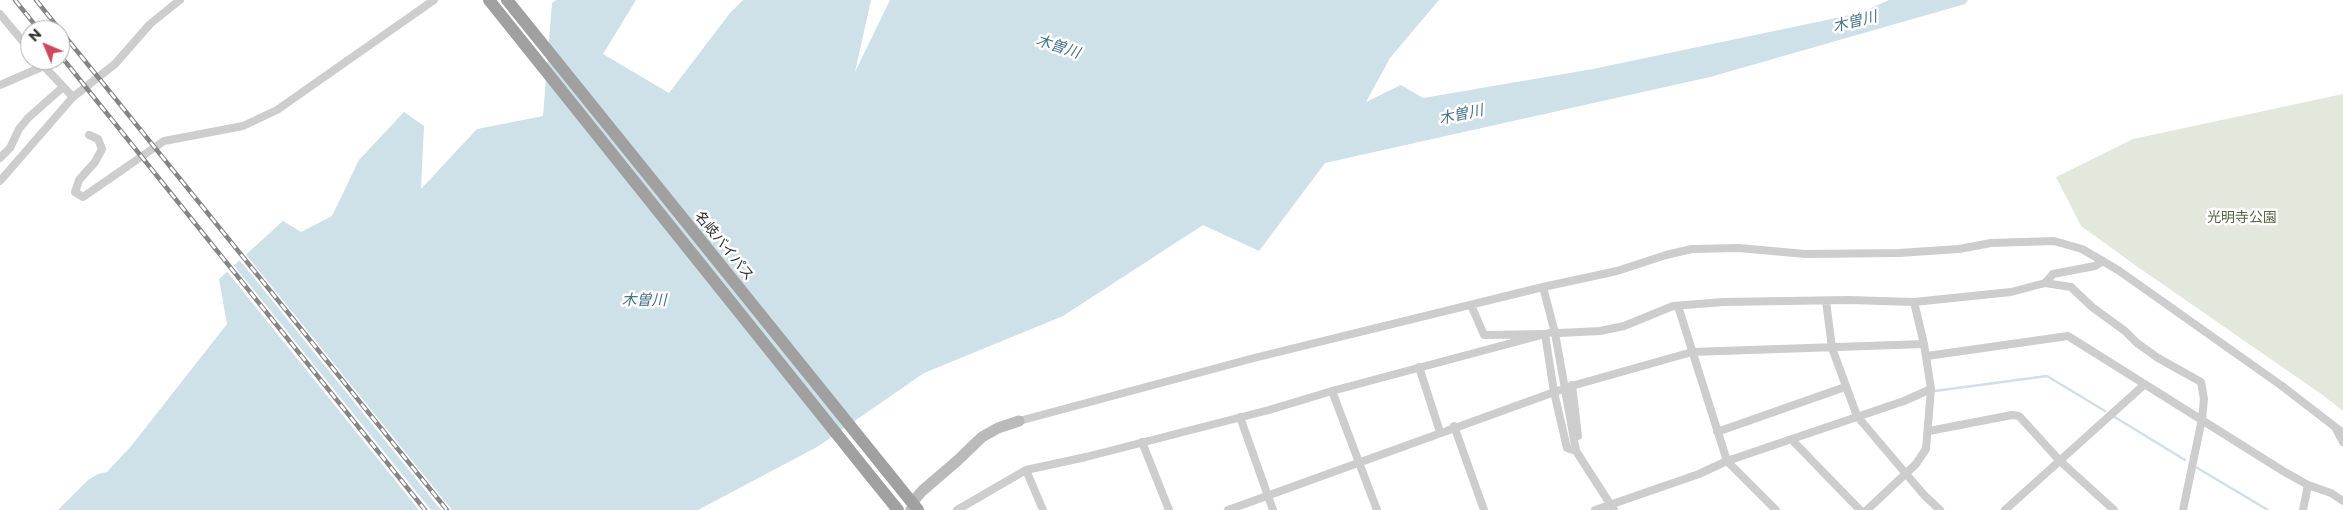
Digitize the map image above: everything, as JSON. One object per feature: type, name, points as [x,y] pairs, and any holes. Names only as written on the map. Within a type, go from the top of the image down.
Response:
[{"type":"highway","points":[[489,0],[898,510]]},
{"type":"highway","name":"名岐バイパス","points":[[507,0],[917,504]]},
{"type":"main road","points":[[911,510],[982,437],[998,428],[1019,421]]},
{"type":"street","points":[[0,181],[73,97],[115,64],[150,24],[180,0]]},
{"type":"street","points":[[89,134],[98,139],[102,150],[95,162],[79,180],[75,192],[82,198],[164,141],[243,126],[277,110],[434,0]]},
{"type":"street","points":[[0,14],[20,38]]},
{"type":"street","points":[[0,85],[28,70]]},
{"type":"street","points":[[47,70],[73,97]]},
{"type":"street","points":[[0,158],[10,148],[19,129],[28,118],[63,87]]},
{"type":"street","points":[[1019,421],[1254,358],[1617,271],[1666,255],[1692,250],[1739,248],[1805,254],[1899,253],[1959,249],[1991,243],[2054,241],[2075,246],[2103,261],[2282,386],[2343,433]]},
{"type":"street","points":[[2044,283],[2053,274],[2094,266],[2103,261]]},
{"type":"street","points":[[1559,333],[1600,331],[1624,326],[1678,306],[1724,302],[1914,302],[2011,292],[2044,283],[2071,287],[2092,307],[2125,331],[2137,343],[2158,358],[2201,382],[2204,400],[2202,419],[2182,510]]},
{"type":"street","points":[[1544,287],[1555,332],[1576,451],[1612,507]]},
{"type":"street","points":[[1826,301],[1832,348],[1857,416],[1924,495],[1940,510]]},
{"type":"street","points":[[1866,510],[1907,473],[1926,449],[1931,389],[1927,356],[1914,302]]},
{"type":"street","points":[[1471,305],[1484,335],[1547,333]]},
{"type":"street","points":[[1678,306],[1727,461],[1776,510]]},
{"type":"street","points":[[1547,333],[1579,442],[1576,451]]},
{"type":"street","points":[[957,510],[1026,470],[1086,457],[1240,417],[1332,390],[1461,358],[1547,333]]},
{"type":"street","points":[[1927,356],[2068,336],[2308,485],[2331,493],[2343,501]]},
{"type":"street","points":[[1228,510],[1454,426],[1564,388],[1692,352],[1924,344]]},
{"type":"street","points":[[1419,367],[1440,432]]},
{"type":"street","points":[[2005,510],[2144,384]]},
{"type":"street","points":[[1717,432],[1845,387]]},
{"type":"street","points":[[1564,388],[1567,448],[1576,451]]},
{"type":"street","points":[[1595,510],[1612,507],[1700,474],[1727,461],[1792,440],[1931,389]]},
{"type":"street","points":[[1332,390],[1377,510]]},
{"type":"street","points":[[1929,431],[2012,415],[2019,416],[2060,461],[2114,510]]},
{"type":"street","points":[[1240,417],[1273,510]]},
{"type":"street","points":[[1454,426],[1484,510]]},
{"type":"street","points":[[2336,427],[2343,442]]},
{"type":"street","points":[[1792,440],[1860,510]]},
{"type":"street","points":[[1142,442],[1169,510]]},
{"type":"street","points":[[1026,470],[1043,510]]},
{"type":"street","points":[[2303,510],[2308,485]]},
{"type":"street","points":[[894,510],[903,502],[917,504]]},
{"type":"green space","name":"光明寺公園","points":[[2343,94],[2343,411],[2081,226],[2056,177],[2133,139]]},
{"type":"water","name":"木曽川","points":[[556,0],[636,0],[603,54],[669,93],[730,13],[743,0],[871,0],[855,72],[890,0],[1439,0],[1390,58],[1366,102],[1401,85],[1423,98],[1593,69],[1860,13],[1889,0],[1968,0],[1965,4],[1710,77],[1325,163],[1259,251],[1203,225],[1063,316],[924,373],[817,447],[698,510],[58,510],[88,480],[98,474],[107,472],[132,445],[227,324],[219,279],[283,221],[301,232],[332,216],[359,160],[404,112],[424,126],[421,189],[477,129],[543,116],[552,3]]},
{"type":"pier","points":[[244,252],[452,510],[441,510],[238,258]]},
{"type":"pier","points":[[232,263],[431,510],[419,510],[225,269]]},
{"type":"waterway","points":[[1935,391],[2047,376],[2105,411]]},
{"type":"waterway","points":[[2113,416],[2185,460]]},
{"type":"waterway","points":[[2194,466],[2268,510]]},
{"type":"railway","points":[[15,0],[31,20]]},
{"type":"railway","points":[[36,0],[52,20]]},
{"type":"railway","points":[[70,42],[447,510]]},
{"type":"railway","points":[[70,67],[425,510]]}]
